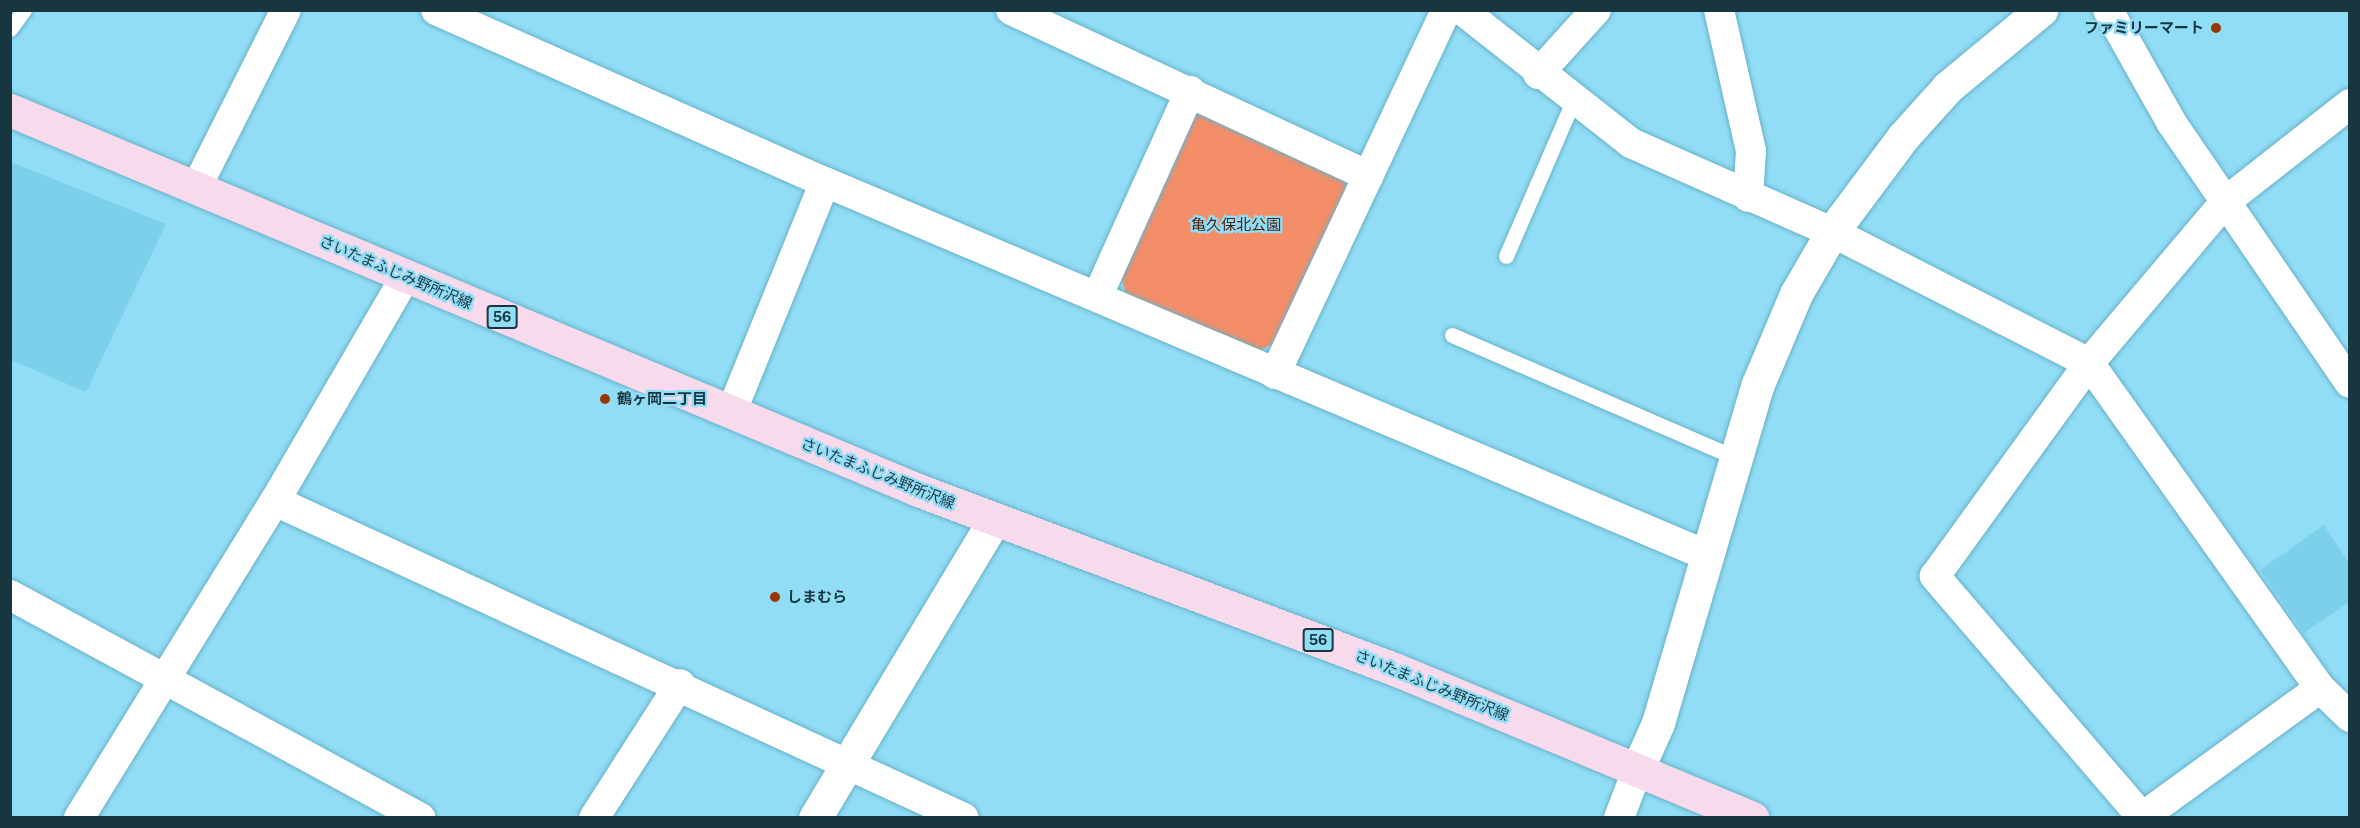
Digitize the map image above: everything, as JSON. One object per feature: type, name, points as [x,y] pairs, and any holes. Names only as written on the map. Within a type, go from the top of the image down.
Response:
[{"type":"main road","name":"さいたまふじみ野所沢線","points":[[10,110],[198,186],[731,413],[995,519],[1397,670],[1638,768],[1752,818]]},
{"type":"street","points":[[198,186],[286,10]]},
{"type":"street","points":[[436,10],[825,182],[1098,295],[1275,374],[1706,555]]},
{"type":"street","points":[[1011,10],[1190,91],[1368,176]]},
{"type":"street","points":[[1275,374],[1446,10]]},
{"type":"street","points":[[1462,10],[1538,74],[1631,143],[1748,197],[1832,232],[2089,363],[2320,688],[2349,717]]},
{"type":"street","points":[[1538,74],[1596,10]]},
{"type":"street","points":[[1619,818],[1658,723],[1758,384],[1796,294],[1832,232],[1868,180],[1948,87],[2041,10]]},
{"type":"street","points":[[2108,10],[2171,122],[2349,383]]},
{"type":"street","points":[[1720,11],[1751,151],[1748,197]]},
{"type":"street","points":[[1098,295],[1190,91]]},
{"type":"street","points":[[2320,688],[2142,817],[1935,576],[2089,363],[2225,202],[2349,104]]},
{"type":"street","points":[[731,413],[825,182]]},
{"type":"street","points":[[79,818],[275,501],[406,276]]},
{"type":"street","points":[[275,501],[680,684],[964,818]]},
{"type":"street","points":[[815,818],[995,519]]},
{"type":"street","points":[[10,595],[165,682],[420,818]]},
{"type":"street","points":[[594,818],[680,684]]},
{"type":"lane","points":[[10,29],[24,10]]},
{"type":"lane","points":[[1506,256],[1573,100]]},
{"type":"lane","points":[[1452,335],[1736,458]]},
{"type":"shaded area","points":[[11,162],[166,224],[86,392],[11,360]]},
{"type":"shaded area","points":[[2324,525],[2349,563],[2349,602],[2304,633],[2260,570]]},
{"type":"green space","name":"亀久保北公園","points":[[1206,111],[1342,172],[1347,191],[1276,342],[1259,351],[1126,294],[1120,273],[1189,117]]},
{"type":"place","name":"ファミリーマート","points":[[2216,28]]},
{"type":"place","name":"鶴ヶ岡二丁目","points":[[605,399]]},
{"type":"place","name":"しまむら","points":[[775,597]]}]
